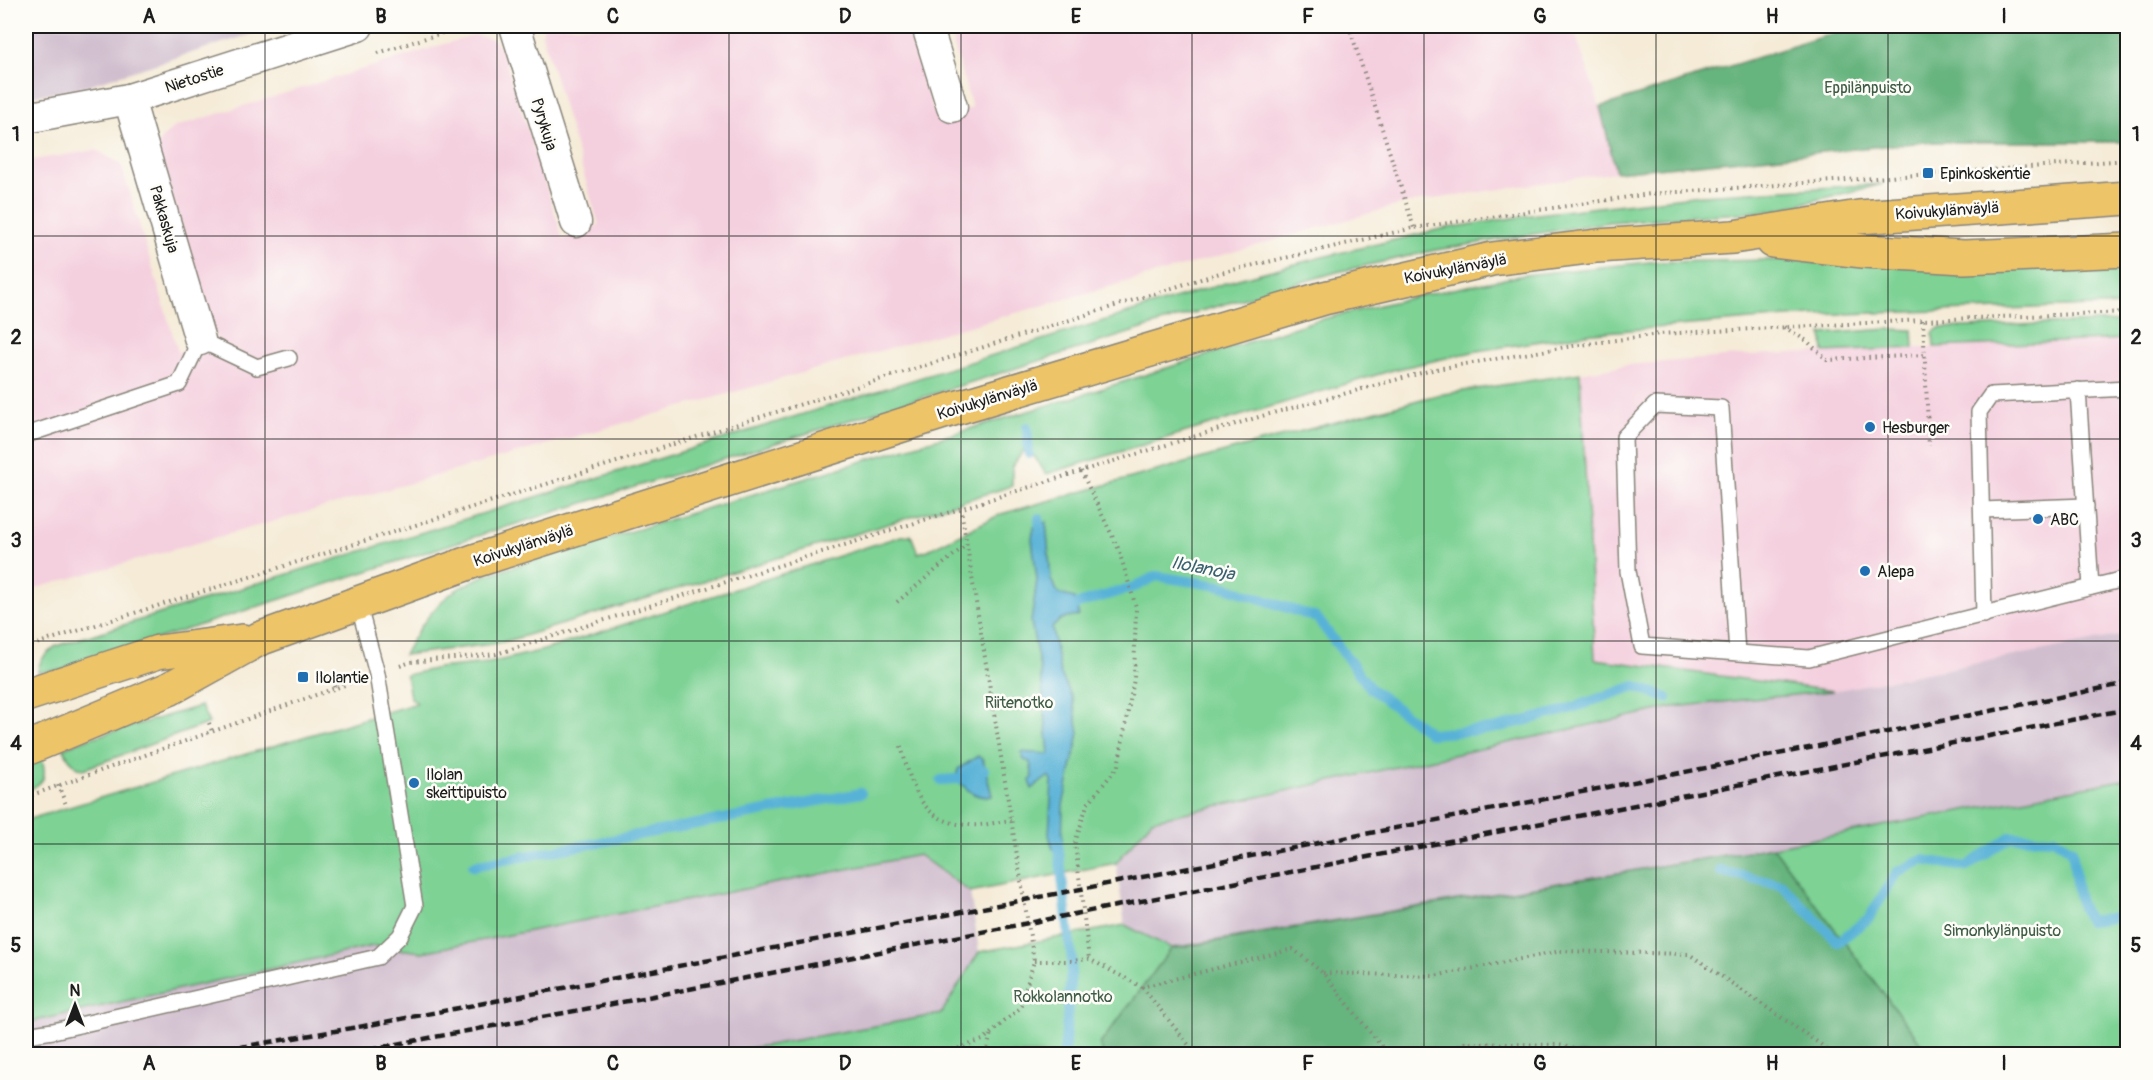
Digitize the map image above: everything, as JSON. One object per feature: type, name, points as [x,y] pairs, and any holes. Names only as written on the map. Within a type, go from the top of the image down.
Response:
[{"type":"main road","name":"Koivukylänväylä","points":[[26,749],[169,689],[259,639],[474,561],[956,408],[1324,298],[1492,260],[1598,246],[1733,237],[1859,216],[2127,198]]},
{"type":"main road","name":"Koivukylänväylä","points":[[1733,237],[1863,251],[1964,257],[2127,250]]},
{"type":"main road","name":"Koivukylänväylä","points":[[26,695],[158,652],[259,639]]},
{"type":"street","name":"Nietostie","points":[[26,118],[129,99],[358,26]]},
{"type":"street","name":"Pyrykuja","points":[[515,26],[576,222]]},
{"type":"street","points":[[927,26],[952,107]]},
{"type":"street","name":"Pakkaskuja","points":[[129,99],[200,340]]},
{"type":"lane","points":[[26,435],[178,384],[200,340],[256,368],[289,358]]},
{"type":"lane","points":[[1984,615],[1979,412],[1991,395],[2127,388]]},
{"type":"lane","points":[[2078,390],[2091,587]]},
{"type":"lane","points":[[1737,653],[1721,408],[1655,405],[1624,436],[1628,571],[1642,646],[1737,653],[1809,658],[2127,578]]},
{"type":"lane","points":[[1982,510],[2086,506]]},
{"type":"lane","points":[[26,1035],[53,1031],[378,957],[400,936],[415,906],[377,674],[358,603]]},
{"type":"path","points":[[1349,26],[1414,228]]},
{"type":"path","points":[[26,797],[411,662],[496,654],[1262,416],[1436,369],[1566,346],[1659,334],[2127,312]]},
{"type":"path","points":[[1923,320],[1929,446]]},
{"type":"path","points":[[1784,327],[1807,341],[1827,360],[1924,355]]},
{"type":"path","points":[[1081,471],[1118,548],[1136,607],[1134,679],[1118,766],[1087,805],[1075,843],[1089,959]]},
{"type":"path","points":[[941,1054],[983,1040],[1020,1008],[1034,961],[961,509]]},
{"type":"path","points":[[897,602],[967,544]]},
{"type":"path","points":[[332,680],[335,688]]},
{"type":"path","points":[[209,723],[212,731]]},
{"type":"path","points":[[901,746],[919,801],[940,819],[969,825],[1011,820]]},
{"type":"path","points":[[58,785],[67,807]]},
{"type":"path","points":[[1142,987],[1293,949],[1323,974],[1382,1047],[1394,1054]]},
{"type":"path","points":[[1323,974],[1434,976],[1561,951],[1689,954],[1832,1054]]},
{"type":"path","points":[[1034,961],[1089,959],[1142,987],[1196,1054]]},
{"type":"path","points":[[986,1054],[992,1032]]},
{"type":"path","points":[[1436,1054],[1464,1042],[1559,1046],[1595,1054]]},
{"type":"shaded area","points":[[26,26],[277,26],[76,89],[26,97]]},
{"type":"shaded area","points":[[544,26],[907,26],[936,118],[972,108],[948,26],[1573,26],[1600,107],[1616,172],[1407,203],[26,591],[26,161],[96,150],[121,164],[178,352],[217,340],[157,150],[162,138],[175,127],[474,35],[491,38],[501,47],[563,239],[599,225],[542,34]]},
{"type":"shaded area","points":[[2127,339],[2127,634],[1833,691],[1595,659],[1580,373],[1627,365],[1750,355]]},
{"type":"shaded area","points":[[2127,634],[2127,779],[1773,847],[1171,949],[1125,925],[1116,863],[1152,820],[1673,707],[1833,691]]},
{"type":"shaded area","points":[[919,854],[970,892],[979,952],[941,1014],[719,1054],[26,1054],[26,1024],[373,946],[422,952]]},
{"type":"green space","name":"Eppilänpuisto","points":[[1856,26],[2127,26],[2127,142],[1925,142],[1616,172],[1600,107]]},
{"type":"green space","points":[[1883,184],[1770,211],[1609,222],[1436,250],[1337,272],[1190,314],[439,548],[61,670],[38,672],[41,660],[56,646],[1238,279],[1441,229],[1538,214],[1702,195]]},
{"type":"green space","points":[[1777,260],[1867,264],[2127,262],[2127,305],[1811,315],[1593,333],[1477,351],[1393,370],[1046,474],[1032,453],[1023,451],[1012,467],[1012,486],[511,640],[404,655],[419,629],[438,605],[453,592],[483,576],[1085,394],[1314,321],[1422,295],[1525,275],[1650,262]]},
{"type":"green space","points":[[2127,321],[2127,339],[1934,347],[1933,333],[1939,328]]},
{"type":"green space","points":[[1888,329],[1913,330],[1914,348],[1824,352],[1822,334]]},
{"type":"green space","name":"Riitenotko","points":[[1580,373],[1595,659],[1833,691],[1673,707],[1152,820],[1116,863],[970,892],[919,855],[422,952],[373,946],[26,1023],[26,820],[417,703],[410,697],[406,675],[438,668],[489,663],[544,650],[901,536],[911,535],[918,553],[1001,514],[1437,395]]},
{"type":"green space","points":[[201,706],[209,723],[84,769],[78,768],[69,759],[63,748],[90,738]]},
{"type":"green space","points":[[42,758],[43,779],[26,791],[26,765]]},
{"type":"green space","name":"Simonkylänpuisto","points":[[2127,779],[2127,1054],[719,1054],[941,1014],[979,952],[1125,925],[1171,948],[1773,847]]},
{"type":"green space","name":"Simonkylänpuisto","points":[[1773,847],[1929,1054],[1103,1054],[1100,1044],[1171,949]]},
{"type":"water","points":[[1046,522],[1051,580],[1059,594],[1075,598],[1079,616],[1061,619],[1052,628],[1060,672],[1073,700],[1079,733],[1063,805],[1062,847],[1053,849],[1049,835],[1052,781],[1049,776],[1032,789],[1030,780],[1033,778],[1030,762],[1024,760],[1021,752],[1049,754],[1040,669],[1031,622],[1037,580],[1032,539],[1034,527]]},
{"type":"water","points":[[978,756],[983,760],[992,796],[976,795],[956,778],[958,769]]},
{"type":"waterway","points":[[1027,427],[1029,454]]},
{"type":"waterway","points":[[1039,518],[1040,538]]},
{"type":"waterway","name":"Ilolanoja","points":[[1063,611],[1081,603],[1137,586],[1156,576],[1226,587],[1317,618],[1370,688],[1431,734],[1492,729],[1563,711],[1635,686],[1667,698]]},
{"type":"waterway","points":[[941,780],[973,778],[984,770]]},
{"type":"waterway","points":[[473,866],[861,793]]},
{"type":"waterway","name":"Ilolanoja","points":[[1057,835],[1072,961],[1064,1054]]},
{"type":"waterway","name":"Ilolanoja","points":[[1720,871],[1782,885],[1838,942],[1869,918],[1897,872],[1923,860],[1966,867],[2010,837],[2054,839],[2072,850],[2078,895],[2089,921],[2107,919],[2128,912]]},
{"type":"railway","points":[[199,1054],[364,1026],[962,912],[1809,748],[2128,683]]},
{"type":"railway","points":[[343,1054],[607,1005],[2128,709]]},
{"type":"place","name":"Epinkoskentie","points":[[1928,173]]},
{"type":"place","name":"Hesburger","points":[[1870,427]]},
{"type":"place","name":"ABC","points":[[2038,519]]},
{"type":"place","name":"Alepa","points":[[1865,571]]},
{"type":"place","name":"Ilolantie","points":[[303,677]]},
{"type":"place","name":"Ilolan skeittipuisto","points":[[414,783]]},
{"type":"park label","name":"Rokkolannotko","points":[[1063,996]]}]
